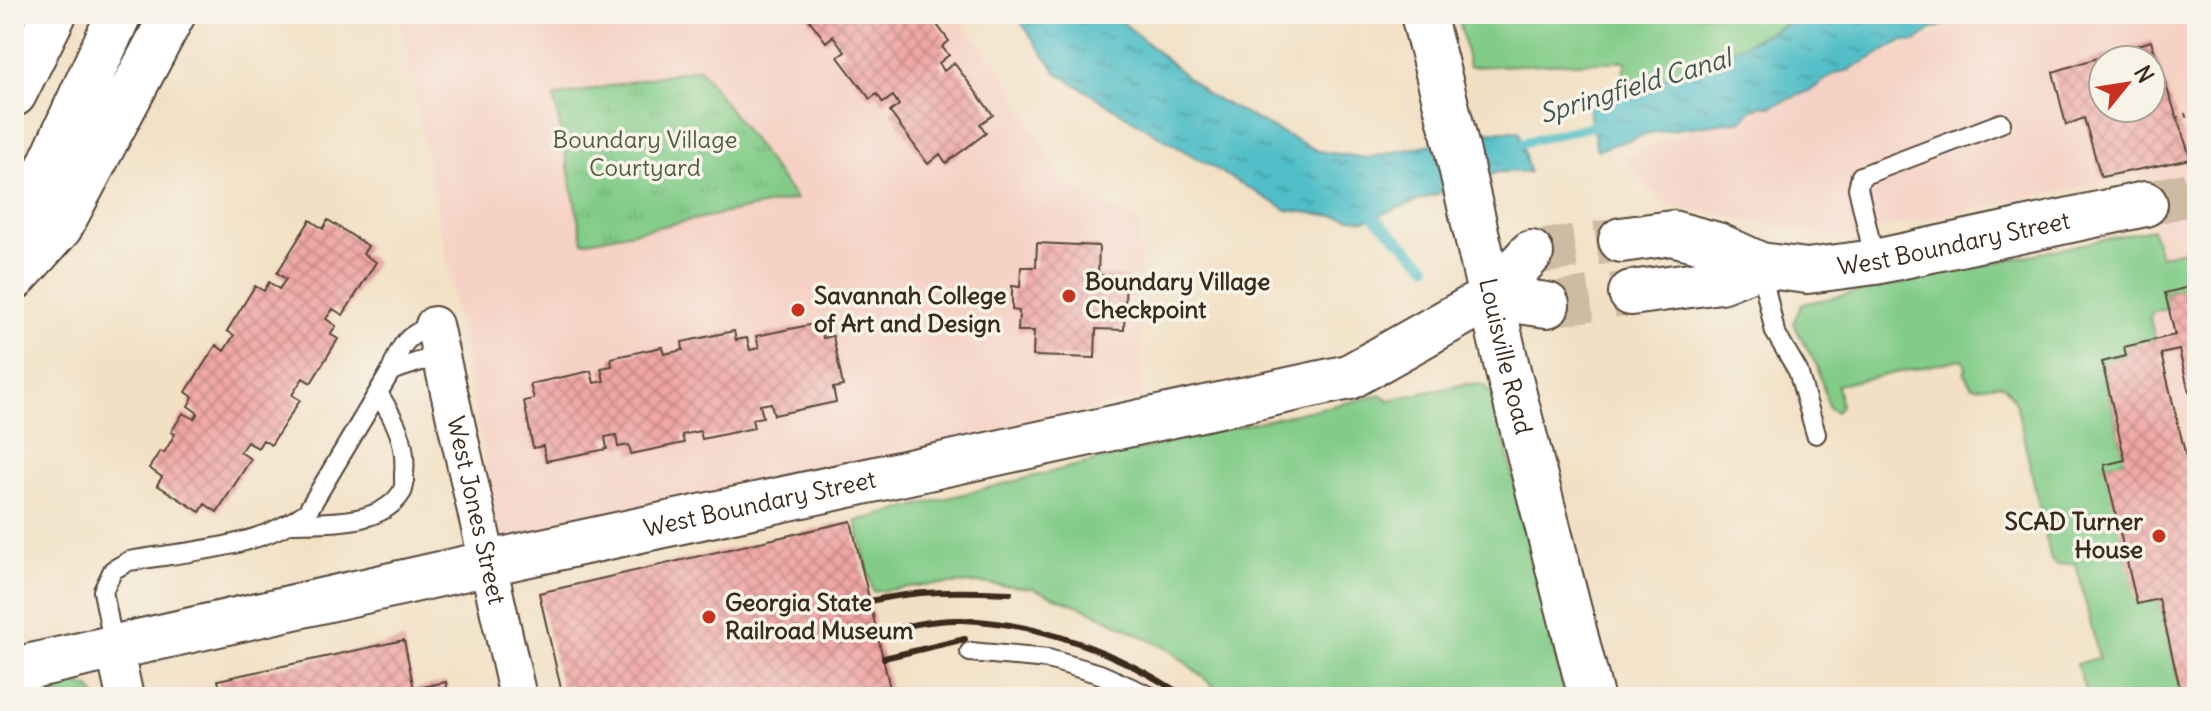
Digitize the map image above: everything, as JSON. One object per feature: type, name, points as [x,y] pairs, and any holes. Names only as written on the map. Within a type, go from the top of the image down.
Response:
[{"type":"main road","points":[[14,71],[34,14]]},
{"type":"main road","points":[[14,94],[54,14]]},
{"type":"main road","points":[[14,243],[119,14]]},
{"type":"main road","points":[[14,278],[60,227],[173,14]]},
{"type":"main road","name":"Louisville Road","points":[[1423,14],[1591,697]]},
{"type":"main road","name":"West Boundary Street","points":[[1621,240],[1672,233],[1717,245],[1760,265],[1807,271],[1875,262],[2145,204]]},
{"type":"main road","name":"West Boundary Street","points":[[14,670],[1349,377],[1491,297],[1531,253]]},
{"type":"main road","name":"West Boundary Street","points":[[1631,293],[1720,281],[1760,265]]},
{"type":"main road","points":[[1491,297],[1547,305]]},
{"type":"street","name":"West Jones Street","points":[[434,325],[518,697]]},
{"type":"street","points":[[114,647],[125,697]]},
{"type":"lane","points":[[1875,262],[1858,188],[1861,176],[2001,123]]},
{"type":"lane","points":[[1760,265],[1775,332],[1798,371],[1816,434]]},
{"type":"lane","points":[[114,647],[103,591],[113,570],[129,561],[247,541],[292,523],[307,512],[391,371],[401,347],[414,332],[434,325]]},
{"type":"lane","points":[[391,371],[421,361],[442,360]]},
{"type":"lane","points":[[292,523],[340,521],[370,515],[388,506],[403,490],[406,454],[398,424],[378,393]]},
{"type":"lane","points":[[970,652],[1048,659],[1100,674],[1152,697]]},
{"type":"path","points":[[2177,118],[2197,112]]},
{"type":"shaded area","name":"Savannah College of Art and Design","points":[[399,14],[954,14],[996,62],[1065,184],[1139,223],[1142,397],[501,542]]},
{"type":"shaded area","points":[[1987,14],[2197,14],[2197,164],[2185,166],[2197,202],[2197,697],[2106,697],[2007,274],[2158,238],[2139,175],[1836,237],[1665,205],[1621,158]]},
{"type":"green space","points":[[1458,14],[1809,14],[1642,88],[1623,74],[1626,61],[1469,67]]},
{"type":"green space","name":"Boundary Village Courtyard","points":[[699,68],[796,199],[583,242],[554,97]]},
{"type":"green space","points":[[2152,229],[2160,256],[2183,250],[2191,274],[2197,273],[2197,285],[2165,293],[2169,308],[2153,312],[2150,318],[2155,340],[2126,356],[2102,363],[2125,460],[2104,465],[2159,599],[2181,695],[2087,697],[2077,664],[2099,658],[2076,563],[2056,565],[2051,560],[2017,407],[2007,389],[1998,384],[1972,386],[1964,372],[1966,366],[1962,359],[1837,385],[1841,406],[1836,412],[1829,408],[1817,366],[1793,323],[1802,304]]},
{"type":"green space","points":[[1465,384],[1483,385],[1494,397],[1565,697],[1227,697],[1170,650],[1089,610],[1032,588],[977,583],[924,585],[873,592],[856,521],[1198,435],[1381,395],[1389,400]]},
{"type":"green space","points":[[73,682],[90,688],[96,697],[14,697],[14,691]]},
{"type":"water","points":[[1015,14],[1113,14],[1208,95],[1318,151],[1367,158],[1493,131],[1519,131],[1529,172],[1498,172],[1365,220],[1287,210],[1057,73]]},
{"type":"water","points":[[1809,14],[1971,14],[1930,30],[1916,42],[1902,41],[1850,70],[1835,73],[1811,90],[1771,107],[1763,105],[1751,110],[1743,120],[1654,132],[1597,150],[1588,106],[1700,63]]},
{"type":"building","points":[[805,14],[929,14],[949,41],[942,47],[949,55],[939,63],[944,71],[954,63],[993,115],[980,124],[986,133],[946,163],[940,154],[928,164],[890,112],[899,105],[893,96],[883,103],[877,94],[870,99],[838,57],[845,52],[833,36],[826,42]]},
{"type":"building","points":[[2087,61],[2087,124],[2167,124],[2167,88],[2191,159],[2101,177],[2084,118],[2066,125],[2053,72]]},
{"type":"building","points":[[310,220],[323,229],[328,220],[368,246],[363,254],[376,262],[343,315],[333,309],[326,319],[336,326],[330,334],[338,339],[311,383],[303,378],[292,395],[300,400],[271,445],[263,440],[258,448],[247,442],[240,452],[251,459],[217,512],[205,504],[200,512],[157,485],[162,477],[149,468],[160,451],[164,453],[175,434],[171,432],[183,413],[194,419],[198,413],[188,406],[193,397],[186,392],[216,345],[224,351],[234,335],[227,331],[255,286],[264,291],[269,282],[279,289],[286,279],[277,273]]},
{"type":"building","name":"Boundary Village Checkpoint","points":[[1037,243],[1099,246],[1098,275],[1126,277],[1124,330],[1096,329],[1095,358],[1033,356],[1034,331],[1018,331],[1019,311],[1012,310],[1012,286],[1020,287],[1021,267],[1036,267]]},
{"type":"building","name":"SCAD Turner House","points":[[2197,285],[2197,390],[2189,392],[2179,350],[2161,354],[2190,473],[2197,471],[2197,697],[2182,697],[2159,599],[2137,604],[2104,465],[2125,460],[2102,362],[2126,356],[2124,347],[2175,335],[2165,293]]},
{"type":"building","points":[[819,323],[823,338],[833,336],[843,386],[833,388],[836,402],[774,415],[771,403],[760,405],[763,417],[752,419],[754,428],[702,439],[700,431],[682,435],[684,443],[631,454],[629,445],[618,447],[616,435],[605,437],[607,449],[546,461],[543,446],[533,448],[524,401],[534,399],[530,384],[591,371],[594,383],[604,381],[601,368],[612,366],[611,358],[662,347],[664,354],[683,350],[682,342],[734,331],[736,340],[747,338],[750,350],[759,348],[756,336]]},
{"type":"building","name":"Georgia State Railroad Museum","points":[[851,521],[892,697],[563,697],[539,593]]},
{"type":"building","points":[[404,640],[414,689],[446,682],[449,697],[222,697],[218,680]]},
{"type":"waterway","name":"Springfield Canal","points":[[1512,145],[1605,123]]},
{"type":"waterway","points":[[1374,217],[1427,266]]},
{"type":"tunnel","points":[[2145,204],[2197,192]]},
{"type":"tunnel","points":[[1531,253],[1621,240]]},
{"type":"tunnel","points":[[1547,305],[1631,293]]},
{"type":"railway","points":[[870,601],[922,593],[1010,593]]},
{"type":"railway","points":[[878,633],[951,620],[1021,627],[1107,654],[1185,697]]},
{"type":"railway","points":[[884,658],[965,639]]},
{"type":"place","name":"Boundary Village Checkpoint","points":[[1069,296]]},
{"type":"place","name":"Savannah College of Art and Design","points":[[798,310]]},
{"type":"place","name":"SCAD Turner House","points":[[2159,536]]},
{"type":"place","name":"Georgia State Railroad Museum","points":[[709,617]]}]
